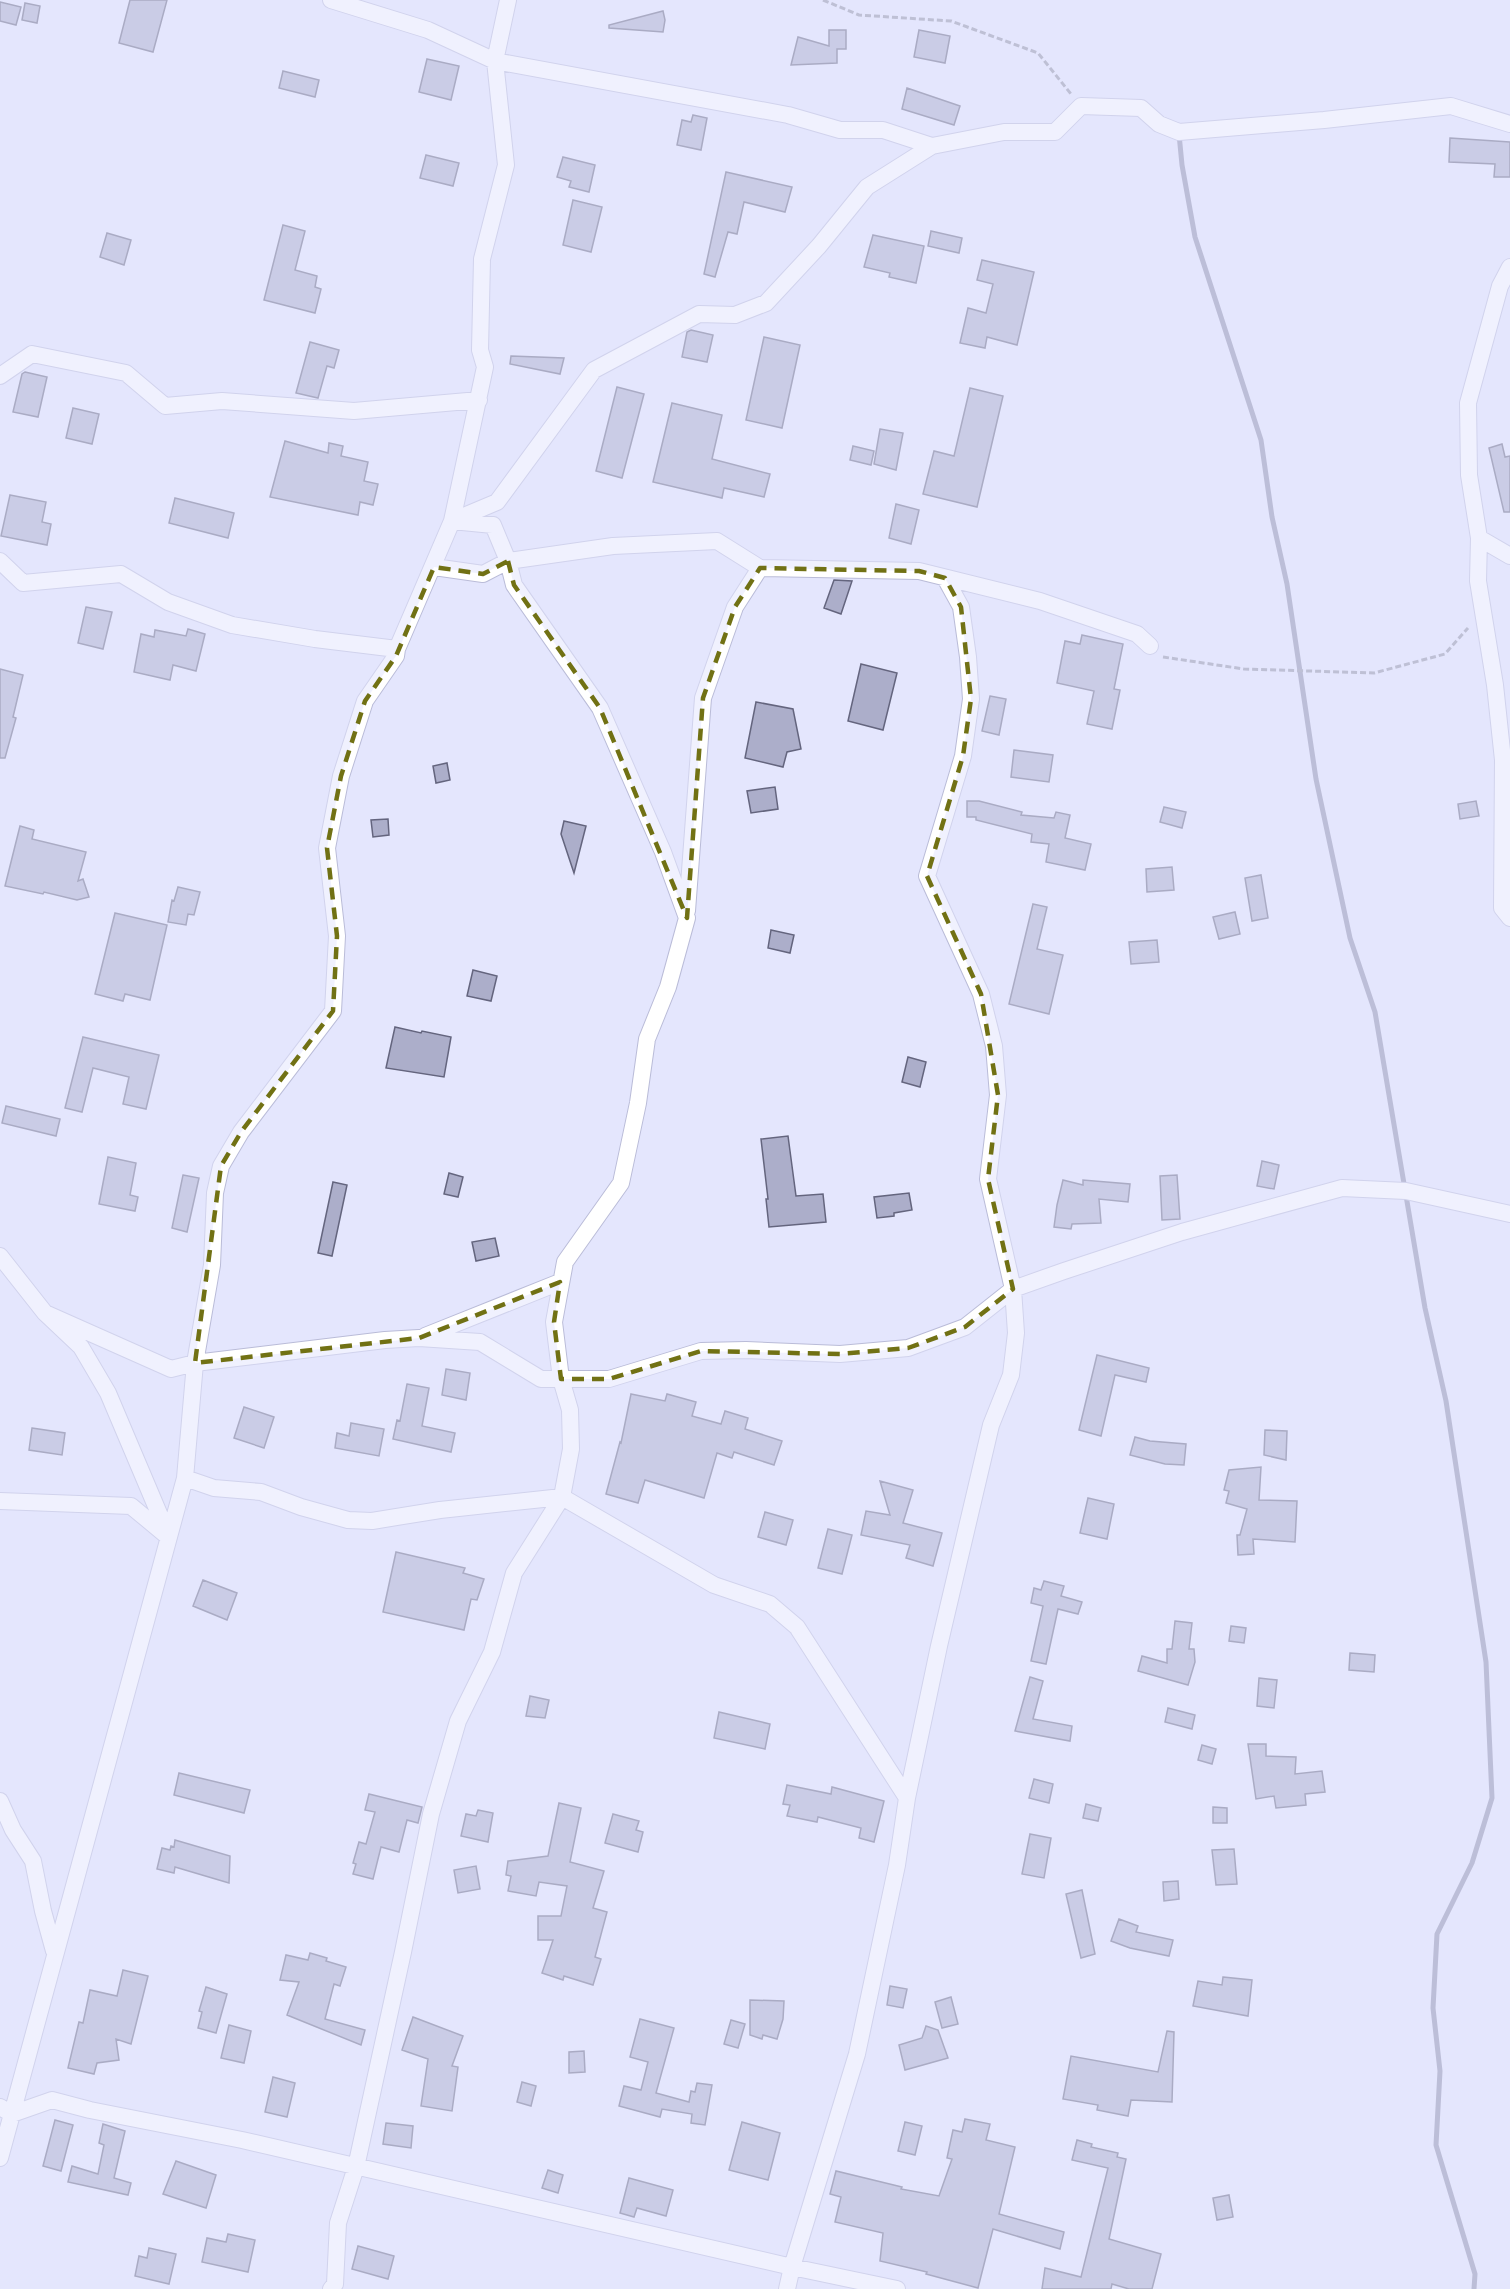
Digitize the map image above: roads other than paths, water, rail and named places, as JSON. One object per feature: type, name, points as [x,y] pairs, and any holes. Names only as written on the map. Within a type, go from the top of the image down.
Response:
[{"type":"street","points":[[331,0],[428,30],[495,61],[788,116],[840,130],[883,130],[932,146]]},
{"type":"street","points":[[0,2158],[6,2110],[55,1953],[185,1478],[195,1363],[212,1265],[215,1193],[221,1166],[241,1132],[333,1011],[337,936],[327,848],[341,776],[365,701],[396,656],[452,521],[485,367],[480,350],[482,259],[506,165],[495,61],[508,0]]},
{"type":"street","points":[[452,521],[497,502],[594,370],[699,314],[735,315],[766,303],[819,246],[867,187],[932,146],[1004,132],[1055,132],[1081,106],[1141,108],[1159,124],[1179,132],[1324,120],[1451,106],[1510,124]]},
{"type":"street","points":[[1510,267],[1500,286],[1468,403],[1469,475],[1479,538],[1478,581],[1495,685],[1503,760],[1502,908],[1510,918]]},
{"type":"street","points":[[0,376],[32,354],[126,373],[165,406],[222,401],[354,411],[479,400]]},
{"type":"street","points":[[452,521],[493,525],[508,561],[514,585],[600,708],[663,852],[687,918]]},
{"type":"street","points":[[1479,538],[1510,556]]},
{"type":"street","points":[[434,567],[483,574],[508,561],[613,546],[717,541],[760,568],[919,571],[1040,601],[1137,634],[1150,646]]},
{"type":"street","points":[[0,561],[23,583],[121,574],[168,602],[232,625],[315,639],[398,649]]},
{"type":"street","points":[[331,2289],[335,2284],[338,2223],[356,2166],[403,1952],[430,1814],[458,1721],[492,1652],[514,1574],[562,1497],[571,1449],[570,1410],[561,1379],[554,1322],[560,1282],[565,1262],[621,1183],[638,1103],[647,1040],[668,987],[687,918],[703,698],[735,607],[760,568]]},
{"type":"street","points":[[787,2289],[857,2054],[897,1865],[907,1798],[939,1646],[991,1425],[1011,1375],[1016,1333],[1013,1289],[988,1179],[998,1095],[994,1046],[981,994],[927,876],[963,756],[971,699],[961,607],[945,578]]},
{"type":"street","points":[[45,1313],[171,1369],[195,1363],[385,1340],[420,1338],[480,1342],[541,1379],[609,1379],[701,1351],[746,1350],[840,1354],[908,1348],[965,1327],[1013,1289],[1182,1232],[1342,1188],[1406,1191],[1510,1214]]},
{"type":"street","points":[[0,1256],[45,1313],[81,1347],[108,1393],[169,1537]]},
{"type":"street","points":[[420,1338],[560,1282]]},
{"type":"street","points":[[185,1478],[214,1488],[261,1492],[301,1507],[348,1520],[372,1521],[440,1510],[562,1497],[714,1585],[770,1604],[796,1627],[907,1798]]},
{"type":"street","points":[[0,1501],[131,1506],[169,1537]]},
{"type":"street","points":[[0,1801],[13,1830],[33,1861],[43,1911],[55,1953]]},
{"type":"street","points":[[6,2110],[52,2100],[90,2110],[242,2140],[792,2267],[897,2289]]},
{"type":"waterway","points":[[1179,134],[1195,237],[1261,440],[1272,517],[1287,584],[1316,779],[1350,938],[1375,1012],[1425,1308],[1446,1401],[1486,1662],[1492,1798],[1472,1863],[1437,1934],[1433,2008],[1440,2071],[1436,2145],[1475,2274],[1474,2289]]}]
